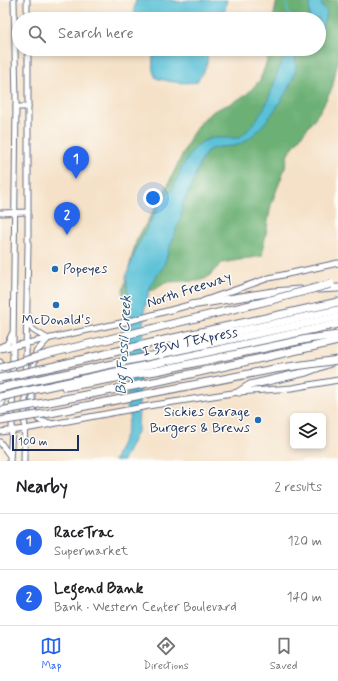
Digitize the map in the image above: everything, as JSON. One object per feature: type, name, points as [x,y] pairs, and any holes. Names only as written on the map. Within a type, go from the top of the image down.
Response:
[{"type":"highway","points":[[0,368],[47,354],[271,300],[334,283]]},
{"type":"highway","points":[[191,305],[272,292],[338,288]]},
{"type":"highway","points":[[0,378],[338,302]]},
{"type":"highway","points":[[161,358],[168,348],[177,344],[338,310]]},
{"type":"highway","name":"I 35W TEXpress","points":[[112,376],[161,358],[338,317]]},
{"type":"highway","name":"I 35W TEXpress","points":[[0,388],[112,364],[161,358],[338,324]]},
{"type":"highway","points":[[0,397],[41,388],[51,389],[112,376],[161,370],[307,339],[338,335]]},
{"type":"highway","points":[[0,411],[159,381],[338,341]]},
{"type":"highway","points":[[0,422],[274,369],[338,360]]},
{"type":"highway","points":[[239,392],[250,385],[306,372],[338,360]]},
{"type":"main road","points":[[14,0],[14,12]]},
{"type":"main road","points":[[27,0],[27,12]]},
{"type":"main road","points":[[10,459],[12,430],[16,107],[15,56]]},
{"type":"main road","points":[[24,461],[28,212],[28,56]]},
{"type":"main road","points":[[16,107],[28,107]]},
{"type":"main road","points":[[0,213],[28,212]]},
{"type":"main road","name":"North Freeway","points":[[0,348],[13,347],[162,313],[191,305],[269,278],[338,263]]},
{"type":"main road","points":[[26,320],[33,330],[48,339],[36,352],[35,356],[33,406],[36,416],[42,422],[59,423]]},
{"type":"main road","points":[[0,348],[7,344],[13,329]]},
{"type":"main road","points":[[0,362],[2,367],[2,417],[0,422]]},
{"type":"main road","points":[[0,432],[25,429],[154,405],[239,392],[292,388],[338,380]]},
{"type":"main road","points":[[0,442],[10,459]]},
{"type":"green space","points":[[277,0],[338,0],[338,60],[332,89],[320,111],[288,154],[285,168],[271,205],[262,256],[222,263],[207,278],[199,281],[165,282],[154,290],[123,296],[136,241],[165,191],[191,136],[201,121],[215,110],[232,103],[247,94],[260,80],[268,56],[326,56],[326,12],[274,12]]},
{"type":"water","points":[[136,0],[172,0],[179,2],[188,0],[227,0],[224,12],[135,12]]},
{"type":"water","points":[[310,0],[321,0],[322,6],[327,12],[326,15],[326,12],[309,12]]},
{"type":"water","points":[[286,56],[296,56],[295,73],[286,92],[272,114],[246,141],[237,145],[217,147],[207,151],[199,165],[192,185],[183,203],[181,216],[163,267],[151,284],[144,312],[138,430],[123,461],[114,461],[126,433],[130,415],[127,411],[129,305],[126,276],[137,247],[166,195],[172,191],[182,167],[193,150],[202,142],[212,138],[240,138],[253,124],[267,101],[283,60]]},
{"type":"water","points":[[153,57],[208,57],[206,66],[197,82],[182,83],[156,78],[152,66]]},
{"type":"waterway","points":[[286,0],[288,12]]},
{"type":"place","name":"RaceTrac","points":[[76,179]]},
{"type":"place","name":"Legend Bank","points":[[67,235]]},
{"type":"place","name":"Popeyes","points":[[55,269]]},
{"type":"place","name":"McDonald's","points":[[56,305]]},
{"type":"place","name":"Sickies Garage Burgers & Brews","points":[[258,420]]},
{"type":"water label","name":"Big Fossil Creek","points":[[124,345]]}]
